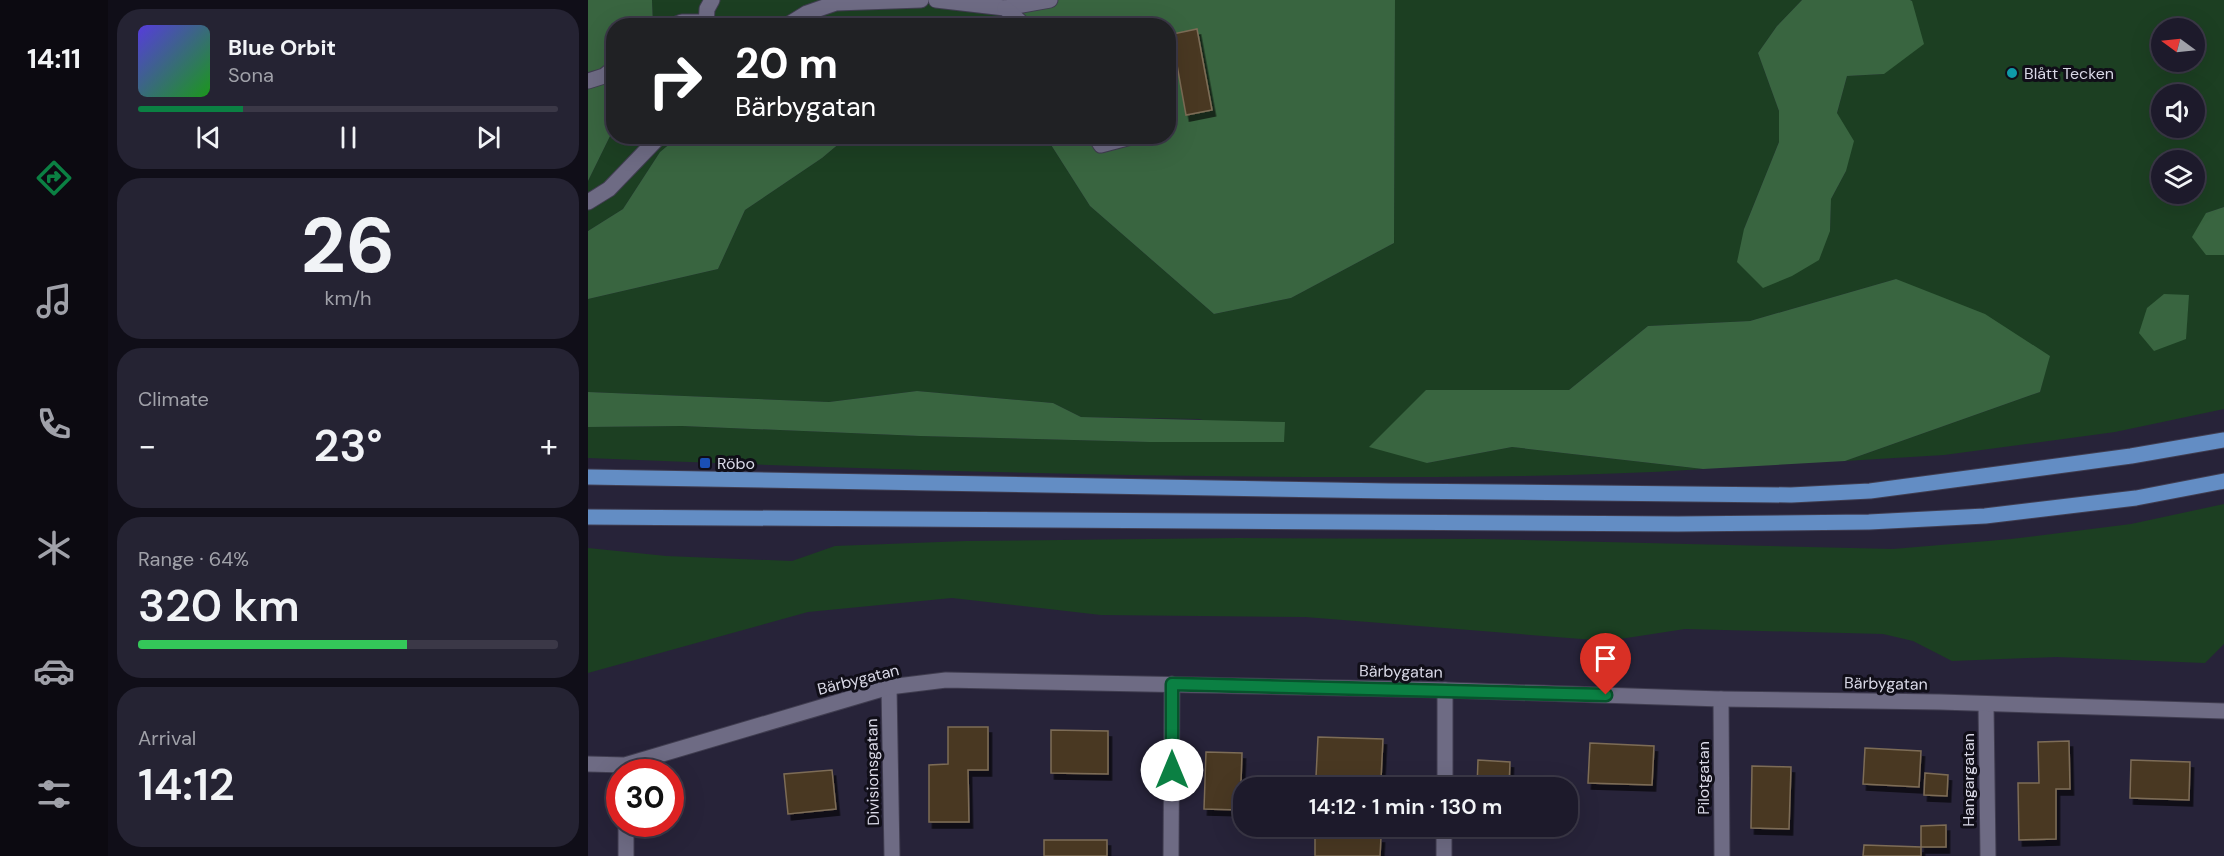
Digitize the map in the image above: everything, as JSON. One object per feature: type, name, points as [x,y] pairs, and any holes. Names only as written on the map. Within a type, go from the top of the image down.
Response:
[{"type":"main road","points":[[588,477],[1791,495],[1870,491],[2131,456],[2224,440]]},
{"type":"main road","points":[[588,517],[1678,524],[1869,522],[1985,516],[2136,498],[2224,482]]},
{"type":"street","points":[[706,18],[707,9],[712,0]]},
{"type":"street","points":[[794,18],[805,7],[836,3],[921,0]]},
{"type":"street","points":[[936,0],[1005,8],[1050,0]]},
{"type":"street","points":[[1005,8],[1016,18]]},
{"type":"street","points":[[588,81],[606,74]]},
{"type":"street","points":[[588,202],[609,189],[652,144]]},
{"type":"street","name":"Bärbygatan","points":[[657,759],[889,687],[946,680],[1445,690],[1721,699],[1940,702],[2224,711]]},
{"type":"street","points":[[1171,856],[1172,684]]},
{"type":"street","name":"Divisionsgatan","points":[[889,687],[891,856]]},
{"type":"street","points":[[1444,777],[1445,690]]},
{"type":"street","name":"Pilotgatan","points":[[1721,699],[1722,856]]},
{"type":"street","name":"Hangargatan","points":[[1986,704],[1988,856]]},
{"type":"street","name":"Bärbygatan","points":[[588,764],[606,766]]},
{"type":"street","points":[[626,837],[626,856]]},
{"type":"street","points":[[1444,837],[1444,856]]},
{"type":"green space","points":[[588,0],[652,0],[653,18],[606,18],[606,144],[588,181]]},
{"type":"green space","points":[[652,0],[1023,0],[1010,18],[919,18],[916,16],[904,18],[653,18]]},
{"type":"green space","points":[[1023,0],[1395,0],[1394,243],[1291,298],[1214,314],[1090,206],[1050,144],[1176,144],[1176,18],[1010,18]]},
{"type":"green space","points":[[1395,0],[1802,0],[1777,26],[1758,53],[1779,111],[1779,142],[1744,229],[1830,231],[1831,199],[1846,171],[1837,113],[1847,76],[1884,74],[1912,1],[1909,0],[2224,0],[2224,207],[2206,213],[2206,255],[2224,255],[2224,409],[2115,432],[1944,455],[1845,461],[2040,392],[2049,356],[1896,279],[1750,321],[1648,326],[1569,390],[1426,390],[1427,463],[1512,447],[1703,469],[1524,476],[1250,477],[966,471],[588,458],[588,427],[682,426],[920,436],[1149,442],[1283,442],[1199,419],[1081,417],[1053,403],[917,391],[829,402],[588,392],[588,299],[718,269],[745,210],[822,158],[839,144],[1050,144],[1090,206],[1214,314],[1291,298],[1394,243]]},
{"type":"green space","points":[[1802,0],[1910,0],[1924,44],[1884,74],[1847,76],[1837,113],[1854,141],[1846,171],[1831,199],[1830,231],[1819,260],[1792,276],[1763,288],[1737,262],[1744,229],[1779,142],[1779,111],[1758,53],[1777,26]]},
{"type":"green space","points":[[916,16],[924,18],[903,18]]},
{"type":"green space","points":[[606,144],[670,144],[660,152],[623,209],[588,231],[588,181]]},
{"type":"green space","points":[[670,144],[839,144],[822,158],[745,210],[718,269],[588,299],[588,231],[623,209],[660,152]]},
{"type":"green space","points":[[2224,207],[2224,255],[2206,255],[2192,237],[2206,213]]},
{"type":"green space","points":[[1896,279],[1985,314],[2050,356],[2040,392],[1845,461],[1703,469],[1512,447],[1427,463],[1369,447],[1426,390],[1569,390],[1648,326],[1750,321]]},
{"type":"green space","points":[[2164,294],[2189,295],[2186,339],[2154,351],[2139,333],[2147,308]]},
{"type":"green space","points":[[917,391],[1053,403],[1081,417],[1285,422],[1284,442],[1149,442],[920,436],[682,426],[588,427],[588,392],[829,402]]},
{"type":"green space","points":[[2224,504],[2224,644],[2205,663],[2056,657],[1952,661],[1913,641],[1883,634],[1685,629],[1607,641],[1305,617],[1101,615],[952,598],[808,612],[588,673],[588,548],[666,556],[792,561],[835,546],[966,541],[1238,538],[1482,539],[1893,549],[2011,539],[2131,524]]},
{"type":"building","points":[[1197,29],[1212,110],[1186,115],[1176,65],[1176,33]]},
{"type":"building","points":[[948,727],[988,727],[988,770],[968,770],[969,822],[929,822],[929,765],[948,764]]},
{"type":"building","points":[[1051,730],[1108,731],[1108,774],[1051,773]]},
{"type":"building","points":[[1318,737],[1383,739],[1381,777],[1316,777]]},
{"type":"building","points":[[2069,741],[2070,789],[2056,789],[2056,839],[2019,840],[2018,783],[2039,783],[2038,742]]},
{"type":"building","points":[[1590,743],[1654,746],[1652,785],[1588,783]]},
{"type":"building","points":[[1865,748],[1921,751],[1919,787],[1863,784]]},
{"type":"building","points":[[1206,752],[1242,753],[1241,777],[1233,777],[1233,810],[1204,809]]},
{"type":"building","points":[[1478,760],[1510,762],[1509,777],[1477,777]]},
{"type":"building","points":[[2131,760],[2190,762],[2189,800],[2130,798]]},
{"type":"building","points":[[1752,766],[1791,767],[1789,829],[1751,828]]},
{"type":"building","points":[[832,770],[836,809],[788,814],[784,774]]},
{"type":"building","points":[[1925,773],[1948,775],[1947,796],[1924,795]]},
{"type":"building","points":[[1946,825],[1946,847],[1921,847],[1921,826]]},
{"type":"building","points":[[1315,837],[1381,837],[1380,856],[1315,856]]},
{"type":"building","points":[[1044,840],[1107,840],[1107,856],[1044,856]]},
{"type":"building","points":[[1864,845],[1921,847],[1921,856],[1863,856]]},
{"type":"place","name":"Blått Tecken","points":[[2012,73]]},
{"type":"place","name":"Röbo","points":[[705,463]]},
{"type":"route","points":[[1172,770],[1172,684],[1606,695]]}]
